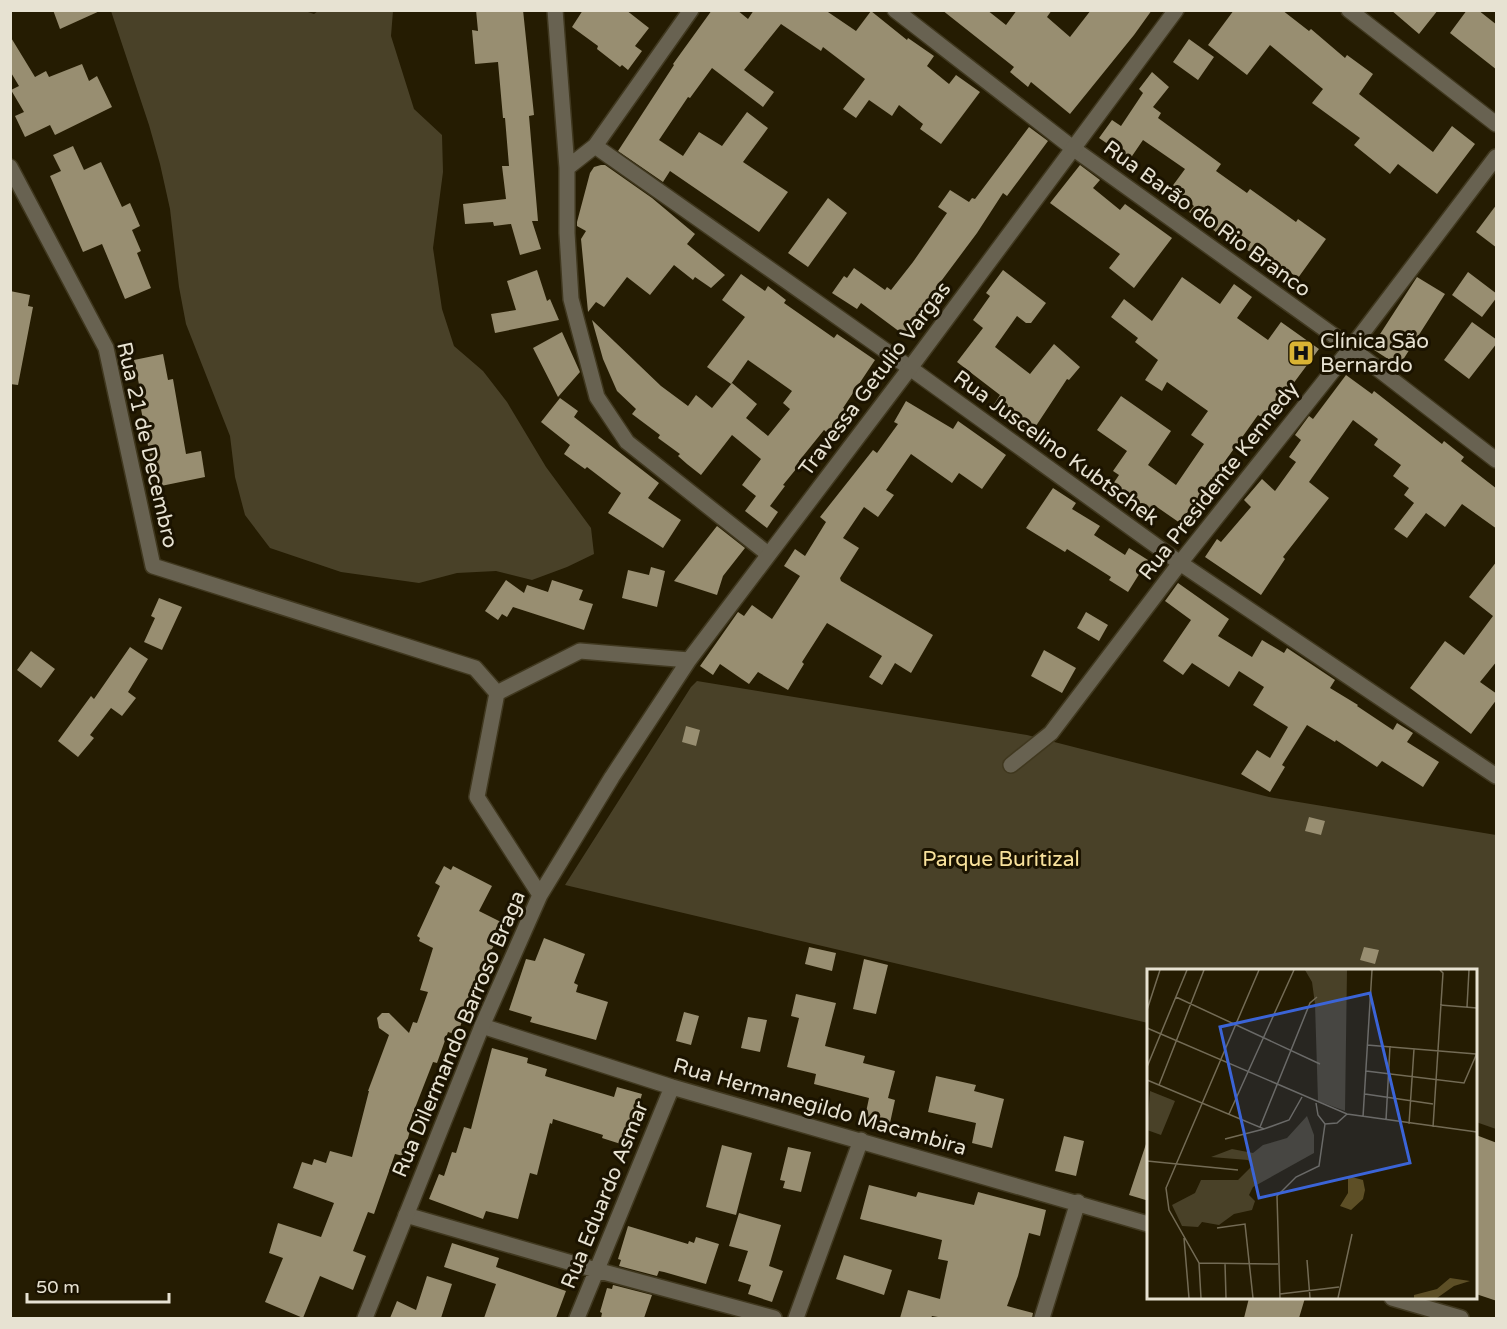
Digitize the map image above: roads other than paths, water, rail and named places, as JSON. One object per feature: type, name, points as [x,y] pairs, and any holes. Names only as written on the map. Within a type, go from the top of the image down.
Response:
[{"type":"street","points":[[555,10],[567,168],[567,233],[571,299],[597,397],[627,442],[768,554]]},
{"type":"street","points":[[567,168],[595,146],[691,10]]},
{"type":"street","name":"Rua Barão do Rio Branco","points":[[895,10],[1074,149],[1351,348],[1497,460]]},
{"type":"street","name":"Travessa Getulio Vargas","points":[[612,777],[689,660],[1176,10]]},
{"type":"street","points":[[1348,10],[1497,124]]},
{"type":"street","name":"Rua Juscelino Kubtschek","points":[[595,146],[910,368],[1180,563],[1497,776]]},
{"type":"street","name":"Rua Presidente Kennedy","points":[[1011,765],[1051,733],[1180,563],[1351,348],[1497,157]]},
{"type":"street","name":"Rua 21 de Decembro","points":[[10,167],[106,348],[153,566],[475,668],[497,693]]},
{"type":"street","points":[[540,895],[477,797],[497,693],[580,651],[689,660]]},
{"type":"street","name":"Rua Dilermando Barroso Braga","points":[[365,1318],[482,1026],[540,895],[612,777]]},
{"type":"street","name":"Rua Hermanegildo Macambira","points":[[482,1026],[672,1087],[1147,1223]]},
{"type":"street","name":"Rua Eduardo Asmar","points":[[577,1318],[672,1087]]},
{"type":"street","points":[[796,1318],[861,1140]]},
{"type":"street","points":[[1042,1318],[1078,1202]]},
{"type":"street","points":[[406,1215],[774,1318]]},
{"type":"street","points":[[1395,1299],[1461,1318]]},
{"type":"place","name":"Clínica São Bernardo","points":[[1301,353]]},
{"type":"park label","name":"Parque Buritizal","points":[[1001,859]]}]
